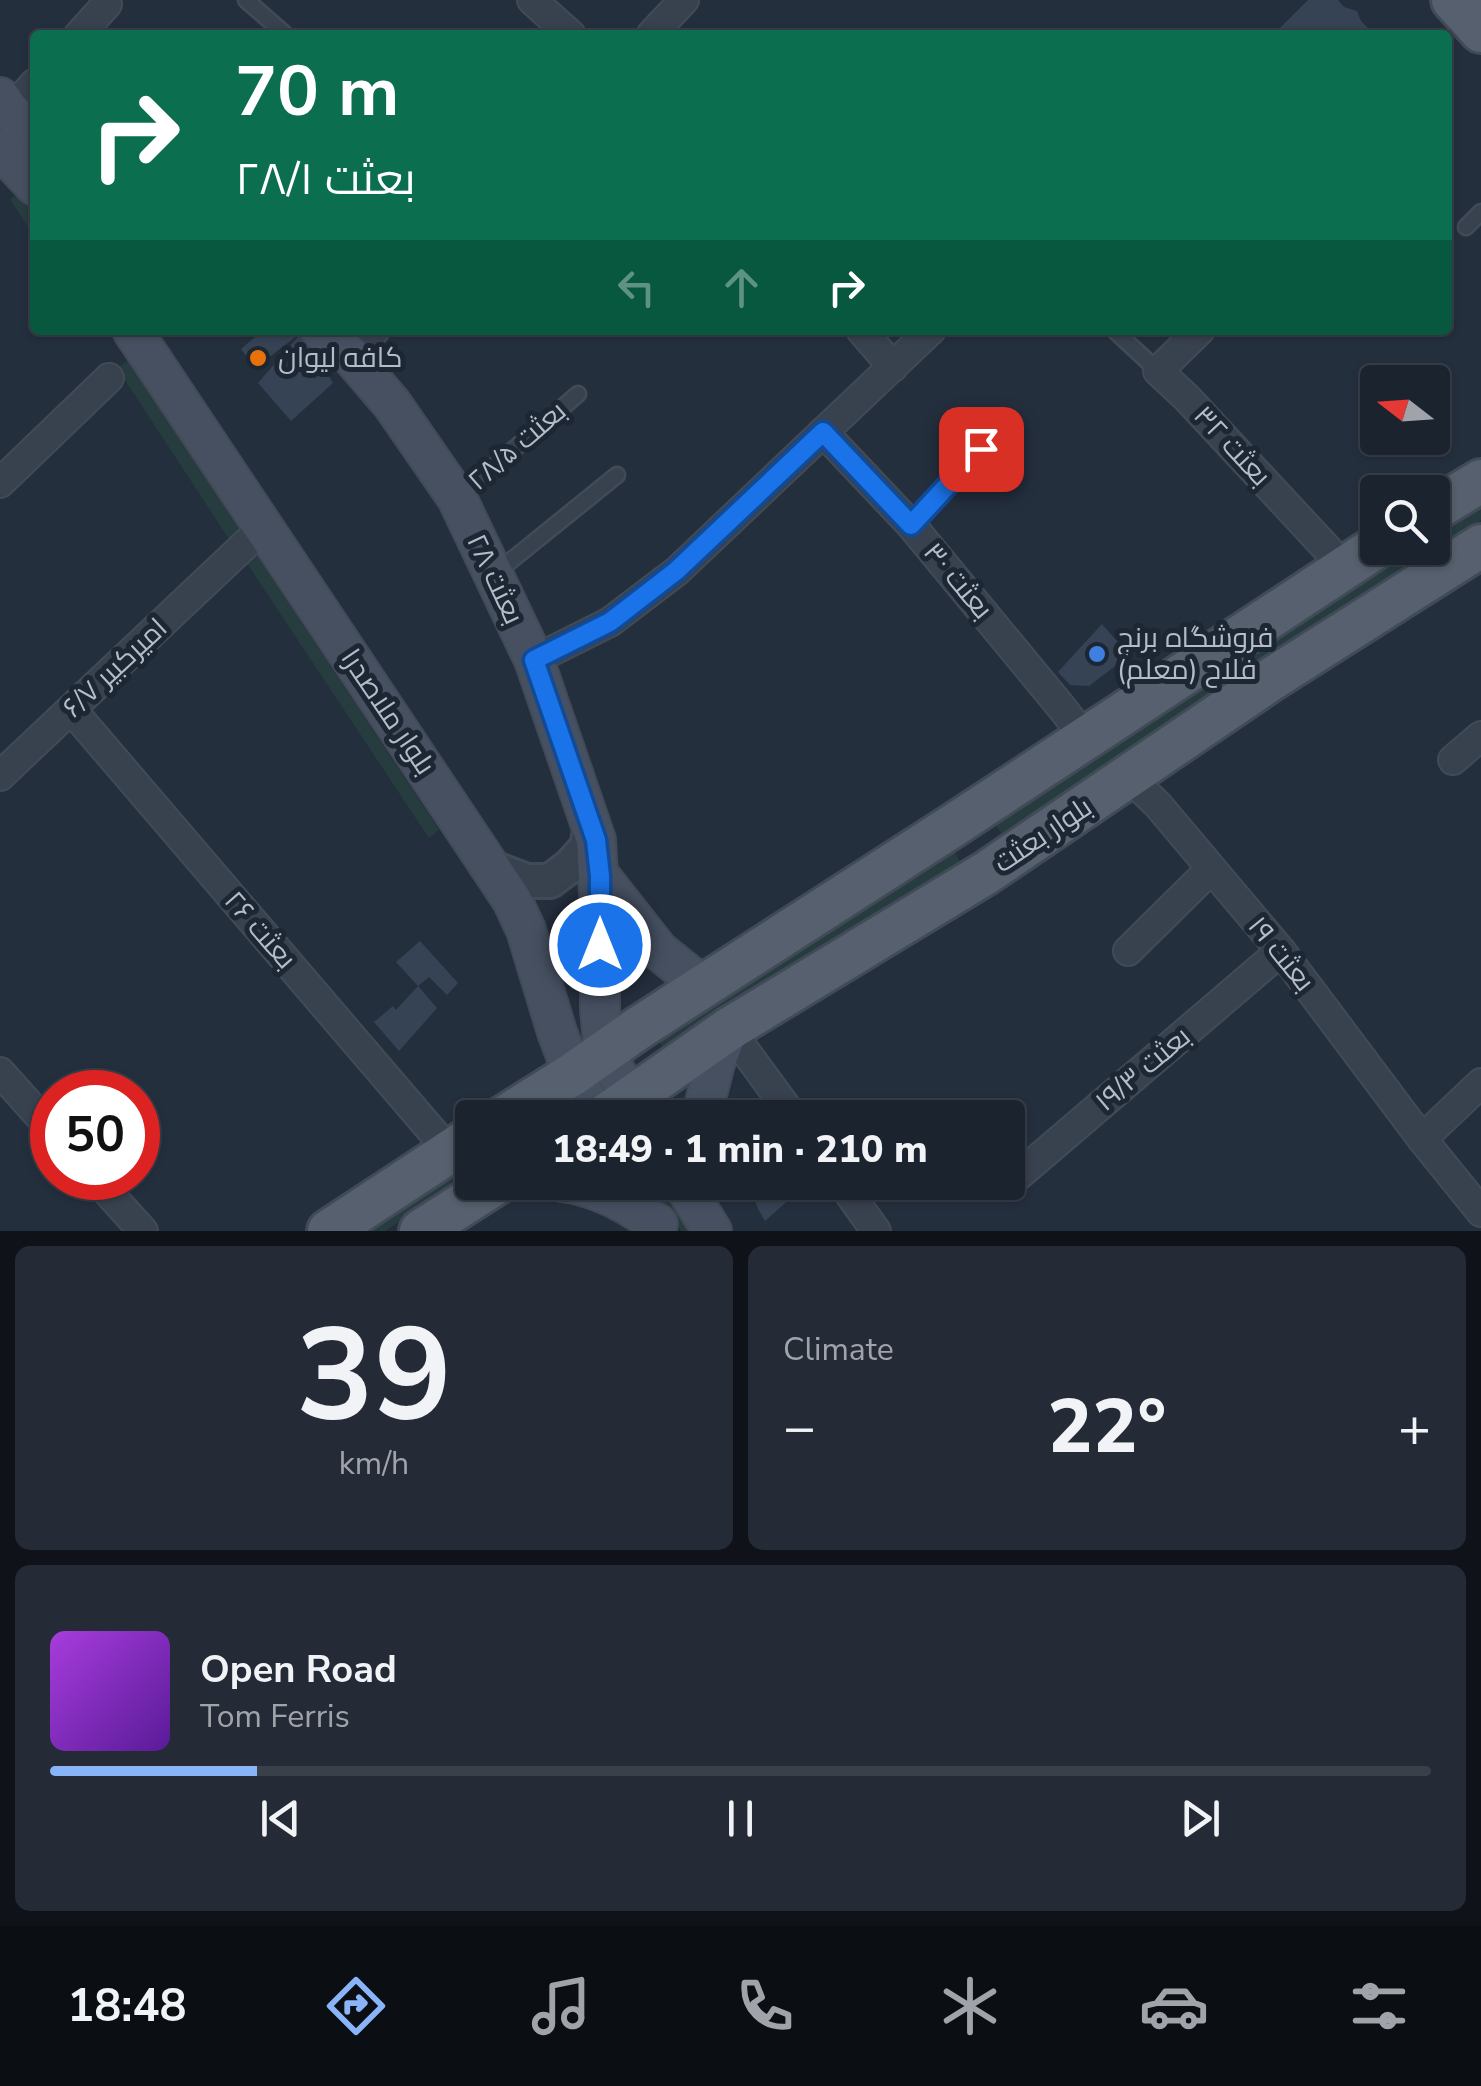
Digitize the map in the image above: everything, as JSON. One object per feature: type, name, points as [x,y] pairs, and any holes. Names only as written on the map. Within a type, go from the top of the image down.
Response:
[{"type":"main road","points":[[1453,0],[1481,31]]},
{"type":"main road","points":[[0,149],[30,181]]},
{"type":"main road","name":"بلوار ملاصدرا","points":[[139,335],[512,900],[526,930],[557,1032],[588,1063]]},
{"type":"main road","name":"بعثت ۲۸","points":[[337,335],[363,343],[392,404],[457,498],[534,660],[596,840],[600,876],[600,1010],[588,1063],[610,1100]]},
{"type":"main road","points":[[1450,500],[1481,480]]},
{"type":"main road","name":"بلوار بعثت","points":[[635,1100],[729,1029],[986,873],[1273,678],[1481,546]]},
{"type":"main road","name":"بلوار بعثت","points":[[531,1100],[1360,557]]},
{"type":"main road","points":[[954,825],[986,873]]},
{"type":"main road","points":[[600,876],[659,951],[704,986]]},
{"type":"main road","points":[[706,1100],[729,1029]]},
{"type":"main road","points":[[329,1231],[451,1140]]},
{"type":"main road","points":[[421,1231],[473,1200]]},
{"type":"main road","points":[[620,1200],[660,1228]]},
{"type":"main road","points":[[644,1200],[660,1228]]},
{"type":"street","points":[[532,0],[565,30]]},
{"type":"street","points":[[655,30],[684,0]]},
{"type":"street","points":[[84,30],[107,4]]},
{"type":"street","points":[[15,115],[30,91]]},
{"type":"street","points":[[865,335],[892,366]]},
{"type":"street","points":[[534,660],[610,622],[676,571],[926,335]]},
{"type":"street","points":[[1158,371],[1195,335]]},
{"type":"street","name":"بعثت ۳۲","points":[[1158,371],[1360,555]]},
{"type":"street","points":[[0,484],[108,378]]},
{"type":"street","name":"بعثت ۳۰","points":[[823,432],[911,525],[1084,738]]},
{"type":"street","name":"امیرکبیر ۶/۷","points":[[0,776],[264,526]]},
{"type":"street","name":"بعثت ۲۶","points":[[70,709],[412,1108],[451,1140]]},
{"type":"street","points":[[1453,760],[1481,736]]},
{"type":"street","name":"بعثت ۱۹","points":[[1129,777],[1158,805],[1281,951],[1422,1140],[1481,1212]]},
{"type":"street","points":[[490,866],[528,881],[550,882],[587,847],[591,825]]},
{"type":"street","points":[[1128,951],[1211,869]]},
{"type":"street","name":"بعثت ۱۹/۳","points":[[1025,1170],[1281,951]]},
{"type":"street","points":[[729,1029],[781,1100]]},
{"type":"street","points":[[0,1072],[30,1105]]},
{"type":"street","points":[[1422,1140],[1481,1082]]},
{"type":"street","points":[[115,1200],[142,1231]]},
{"type":"street","points":[[854,1200],[876,1231]]},
{"type":"lane","points":[[246,0],[280,30]]},
{"type":"lane","points":[[1466,227],[1481,212]]},
{"type":"lane","points":[[1119,335],[1158,371]]},
{"type":"lane","name":"بعثت ۲۸/۵","points":[[457,498],[578,394]]},
{"type":"lane","points":[[911,525],[981,449]]},
{"type":"lane","points":[[493,575],[617,475]]},
{"type":"green space","points":[[22,192],[30,204],[30,230],[10,199]]},
{"type":"green space","points":[[129,360],[243,533],[231,542],[117,368]]},
{"type":"green space","points":[[1481,505],[1481,520],[1450,540],[1450,525]]},
{"type":"green space","points":[[255,552],[439,830],[429,838],[244,559]]},
{"type":"green space","points":[[1389,565],[1411,565],[1004,837],[993,821]]},
{"type":"green space","points":[[953,848],[960,862],[667,1052],[657,1039]]},
{"type":"green space","points":[[455,1169],[455,1187],[385,1231],[359,1231]]},
{"type":"green space","points":[[662,1200],[680,1200],[699,1231],[681,1231]]},
{"type":"building","points":[[1308,0],[1338,0],[1344,7],[1357,11],[1370,30],[1278,30]]},
{"type":"building","name":"کافه لیوان","points":[[257,335],[298,335],[255,368],[241,349]]},
{"type":"building","points":[[299,335],[304,335],[333,383],[291,421],[258,383]]},
{"type":"building","name":"فروشگاه برنج فلاح (معلم)","points":[[1102,624],[1121,646],[1119,663],[1089,686],[1070,685],[1058,672]]},
{"type":"building","points":[[420,941],[458,983],[447,995],[429,977],[418,986],[396,962]]},
{"type":"building","points":[[418,986],[437,1008],[399,1051],[374,1022],[393,1006],[396,1010]]},
{"type":"building","points":[[755,1200],[789,1200],[765,1221]]},
{"type":"place","name":"کافه لیوان","points":[[258,358]]},
{"type":"place","name":"فروشگاه برنج فلاح (معلم)","points":[[1097,654]]},
{"type":"route","points":[[600,945],[596,840],[534,660],[610,622],[676,571],[823,432],[911,525],[981,449]]}]
